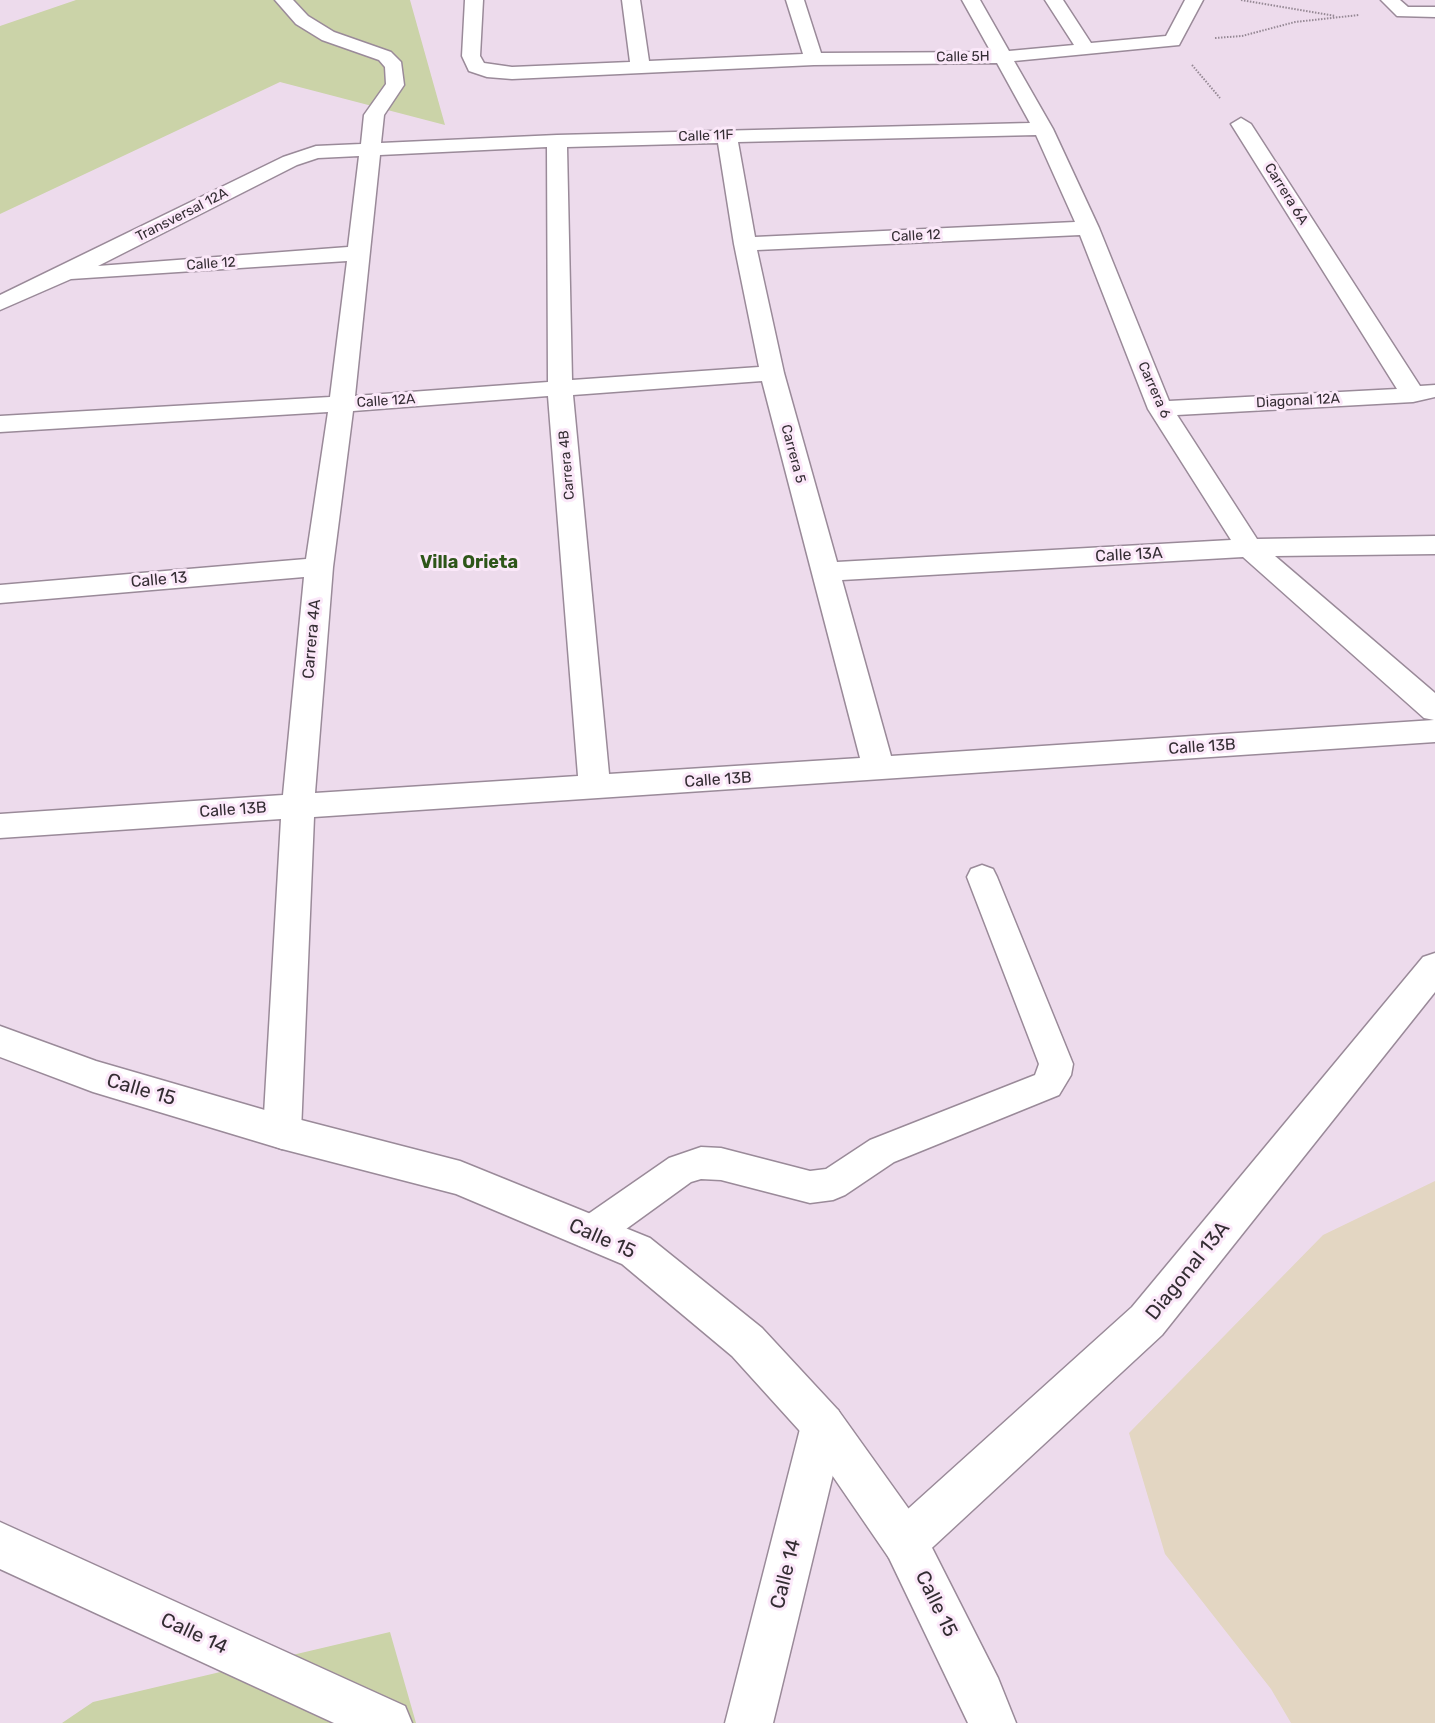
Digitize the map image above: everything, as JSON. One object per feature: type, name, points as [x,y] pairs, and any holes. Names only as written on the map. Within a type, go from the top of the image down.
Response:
[{"type":"street","name":"Carrera 4A","points":[[282,1132],[298,806],[319,567],[342,404],[374,116],[381,101],[395,85],[394,66],[385,56],[365,47],[328,36],[302,20],[284,0]]},
{"type":"street","name":"Calle 5H","points":[[474,0],[471,56],[476,66],[487,71],[512,73],[640,65],[814,59],[1002,57],[1173,41]]},
{"type":"street","points":[[631,0],[640,65]]},
{"type":"street","points":[[795,0],[814,59]]},
{"type":"street","name":"Carrera 6","points":[[970,0],[1043,129],[1088,228],[1160,408],[1249,548],[1435,710]]},
{"type":"street","points":[[1054,0],[1086,50]]},
{"type":"street","points":[[1173,41],[1194,0]]},
{"type":"street","points":[[1396,6],[1435,12]]},
{"type":"street","name":"Carrera 6A","points":[[1241,124],[1424,392]]},
{"type":"street","name":"Calle 11F","points":[[369,148],[727,136],[1043,129]]},
{"type":"street","name":"Carrera 5","points":[[727,136],[745,244],[772,372],[824,572],[879,769]]},
{"type":"street","name":"Carrera 4B","points":[[557,141],[560,388],[595,788]]},
{"type":"street","name":"Transversal 12A","points":[[0,303],[62,275],[290,161],[316,152],[369,148]]},
{"type":"street","name":"Calle 12","points":[[745,244],[1088,228]]},
{"type":"street","name":"Calle 12","points":[[62,275],[360,253]]},
{"type":"street","name":"Calle 12A","points":[[0,423],[342,404],[772,372]]},
{"type":"street","name":"Diagonal 12A","points":[[1160,408],[1424,392]]},
{"type":"street","name":"Calle 13A","points":[[824,572],[1249,548],[1435,545]]},
{"type":"street","name":"Calle 13","points":[[0,594],[319,567]]},
{"type":"street","name":"Calle 13B","points":[[0,826],[1435,731]]},
{"type":"street","name":"Diagonal 13A","points":[[905,1542],[1147,1321],[1435,967]]},
{"type":"street","name":"Calle 15","points":[[0,1041],[93,1076],[282,1132],[460,1178],[636,1251],[747,1342],[823,1425],[905,1542],[981,1695],[992,1723]]},
{"type":"street","name":"Calle 14","points":[[749,1723],[823,1425]]},
{"type":"street","name":"Calle 14","points":[[0,1545],[388,1723]]},
{"type":"lane","points":[[591,1233],[681,1169],[701,1163],[721,1164],[810,1187],[833,1184],[882,1151],[1047,1085],[1054,1075],[1056,1064],[982,877]]},
{"type":"path","points":[[1241,0],[1340,16]]},
{"type":"path","points":[[1173,41],[1242,36],[1295,22],[1396,6]]},
{"type":"path","points":[[1173,41],[1241,124]]},
{"type":"shaded area","points":[[1435,1181],[1435,1723],[1291,1723],[1271,1689],[1165,1554],[1129,1433],[1323,1235]]},
{"type":"green space","points":[[76,0],[410,0],[445,125],[280,82],[0,214],[0,26]]},
{"type":"green space","points":[[390,1632],[416,1723],[62,1723],[93,1702]]},
{"type":"district","name":"Villa Orieta","points":[[469,563]]}]
